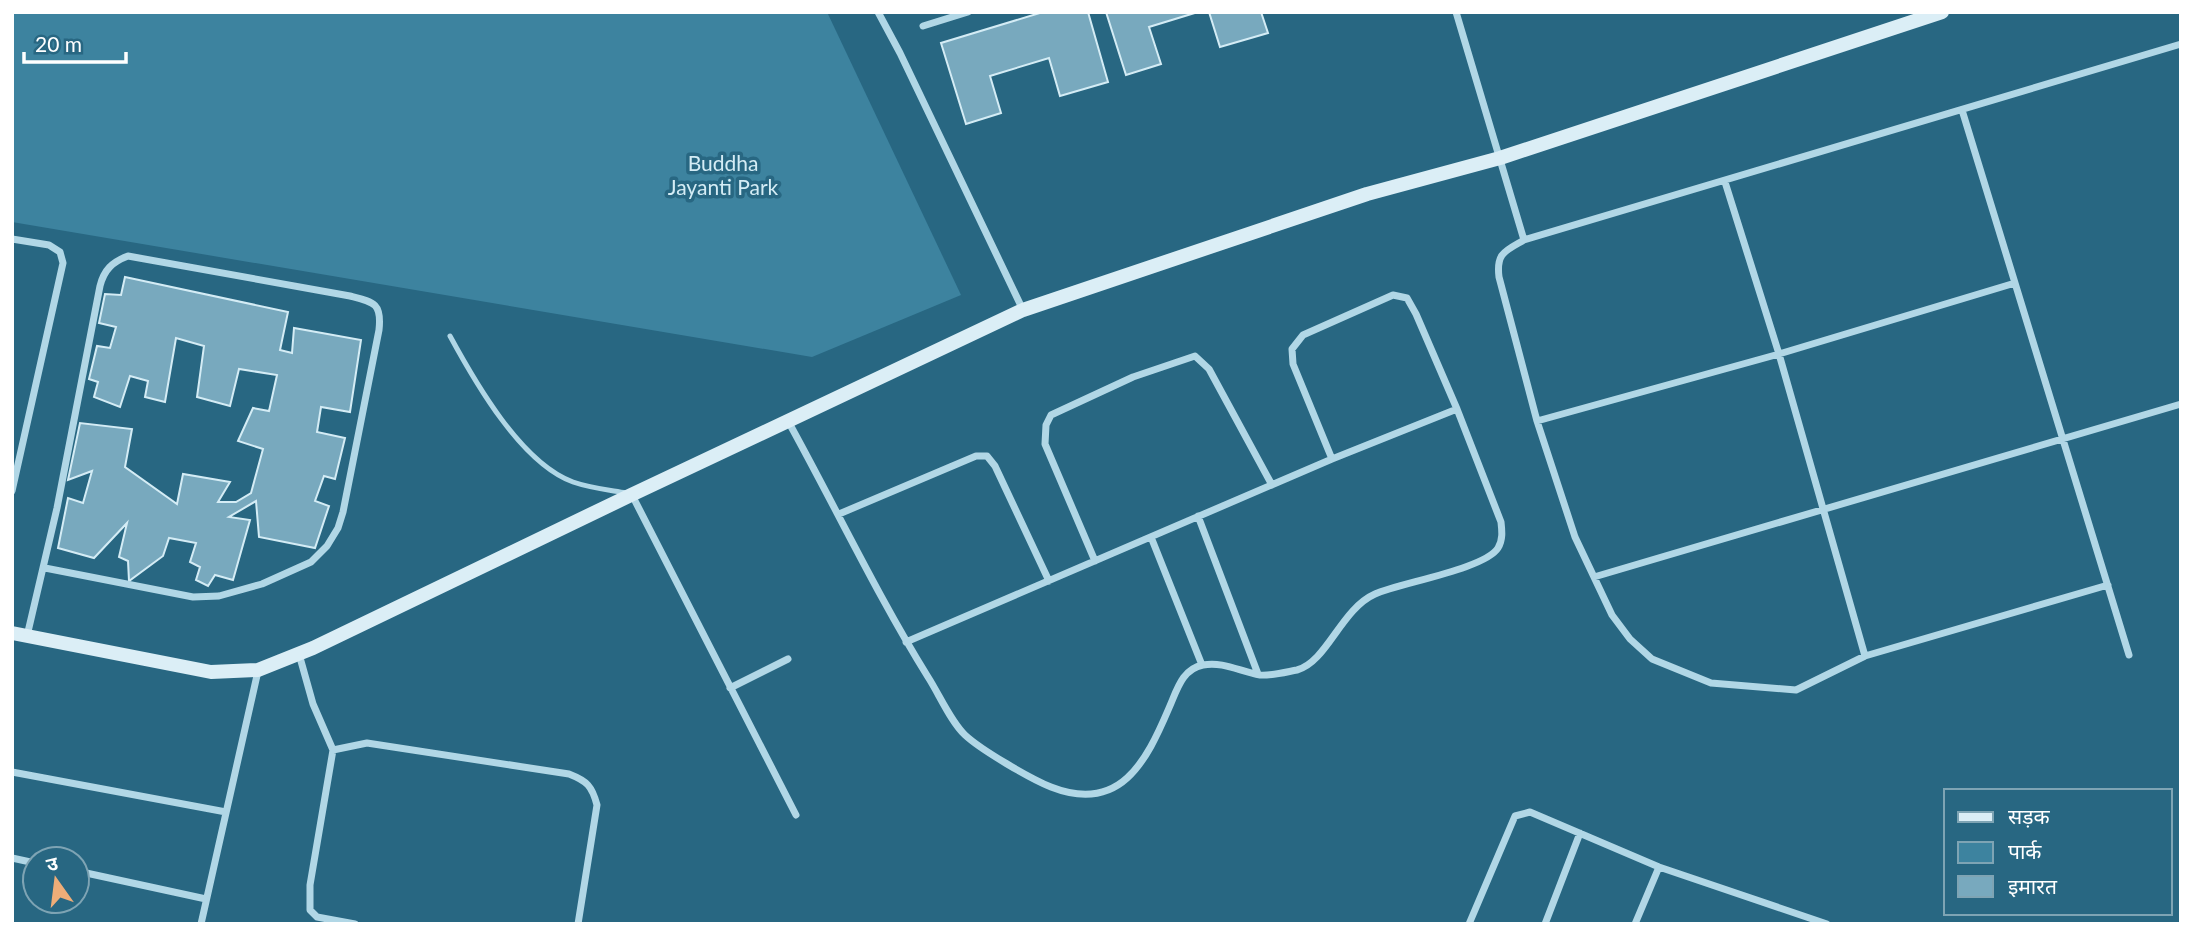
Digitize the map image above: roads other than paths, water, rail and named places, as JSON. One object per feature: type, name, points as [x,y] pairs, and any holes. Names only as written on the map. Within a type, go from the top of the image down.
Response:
[{"type":"street","points":[[878,12],[1023,310]]},
{"type":"street","points":[[923,26],[968,12]]},
{"type":"street","points":[[1456,12],[1524,240]]},
{"type":"street","points":[[12,633],[211,672],[258,670],[299,654],[1023,310],[1367,194],[1500,158],[1942,12]]},
{"type":"street","points":[[2108,585],[1865,656],[1796,690],[1711,683],[1652,659],[1630,639],[1612,615],[1575,537],[1537,421],[1497,263],[1504,251],[1524,240],[2181,44]]},
{"type":"street","points":[[1962,110],[2129,655]]},
{"type":"street","points":[[1724,182],[1779,354],[1865,656]]},
{"type":"street","points":[[12,239],[49,245],[60,252],[62,263],[12,491]]},
{"type":"street","points":[[27,636],[45,568],[100,286],[103,274],[110,265],[128,256],[369,300],[379,308],[379,330],[343,512],[338,528],[327,546],[311,562],[262,584],[219,596],[193,597],[45,568]]},
{"type":"street","points":[[1537,421],[1779,354],[2015,283]]},
{"type":"street","points":[[789,421],[906,642],[964,734],[984,750],[1051,787],[1083,795],[1104,793],[1126,781],[1143,763],[1183,675],[1202,665],[1222,664],[1258,674],[1299,669],[1312,662],[1347,616],[1376,594],[1488,557],[1498,549],[1503,534],[1501,522],[1457,409],[1407,298],[1394,295],[1303,335],[1292,349],[1293,364],[1332,459]]},
{"type":"street","points":[[1095,561],[1045,444],[1046,425],[1051,415],[1133,377],[1195,356],[1209,369],[1272,485]]},
{"type":"street","points":[[1594,578],[2181,404]]},
{"type":"street","points":[[906,642],[1332,459],[1457,409]]},
{"type":"street","points":[[839,514],[976,456],[987,456],[995,466],[1049,581]]},
{"type":"street","points":[[631,495],[796,815]]},
{"type":"street","points":[[1198,516],[1258,674]]},
{"type":"street","points":[[1151,537],[1202,665]]},
{"type":"street","points":[[299,654],[313,704],[333,750],[310,885],[310,909],[317,917],[355,924]]},
{"type":"street","points":[[730,688],[788,659]]},
{"type":"street","points":[[201,924],[258,670]]},
{"type":"street","points":[[333,750],[367,743],[569,774],[585,780],[593,789],[597,805],[578,924]]},
{"type":"street","points":[[12,772],[226,812]]},
{"type":"street","points":[[1469,924],[1515,816],[1530,812],[1659,867],[1827,924]]},
{"type":"street","points":[[1545,924],[1580,834]]},
{"type":"street","points":[[1635,924],[1659,867]]},
{"type":"street","points":[[91,874],[206,899]]},
{"type":"lane","points":[[450,336],[471,376],[499,417],[545,466],[572,481],[631,495]]},
{"type":"park label","name":"Buddha Jayanti Park","points":[[723,176]]}]
